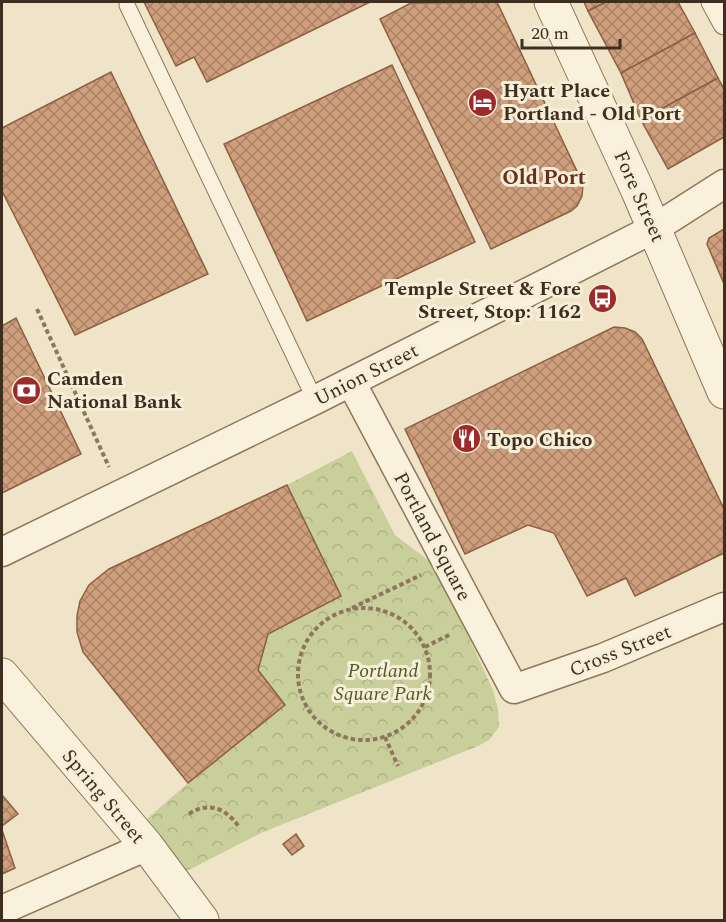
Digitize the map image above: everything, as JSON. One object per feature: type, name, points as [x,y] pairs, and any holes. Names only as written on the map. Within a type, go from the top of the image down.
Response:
[{"type":"street","name":"Fore Street","points":[[551,2],[655,228],[724,392]]},
{"type":"street","points":[[712,2],[724,24]]},
{"type":"street","name":"Union Street","points":[[2,552],[315,400],[655,228],[724,184]]},
{"type":"street","name":"Portland Square","points":[[351,382],[514,689]]},
{"type":"street","name":"Cross Street","points":[[514,689],[603,658],[724,607]]},
{"type":"street","name":"Spring Street","points":[[2,675],[147,846],[202,921]]},
{"type":"street","points":[[2,910],[147,846]]},
{"type":"lane","points":[[128,5],[315,400]]},
{"type":"path","points":[[37,309],[122,494]]},
{"type":"path","points":[[348,609],[371,608],[393,615],[412,628],[424,647],[430,669],[428,692],[418,712],[404,727],[385,737],[365,740],[344,737],[326,729],[311,714],[301,696],[298,675],[301,655],[311,635],[327,619],[348,609],[430,571]]},
{"type":"path","points":[[424,647],[459,630]]},
{"type":"path","points":[[385,737],[398,766]]},
{"type":"path","points":[[189,814],[196,809],[213,807],[224,810],[238,827]]},
{"type":"green space","name":"Portland Square Park","points":[[352,451],[395,535],[436,566],[493,690],[498,709],[499,727],[489,740],[478,746],[261,833],[181,874],[142,823],[285,705],[258,670],[268,634],[341,596],[287,485]]},
{"type":"building","points":[[144,2],[370,2],[207,82],[194,57],[176,66]]},
{"type":"building","name":"Hyatt Place Portland - Old Port","points":[[497,2],[583,184],[582,196],[577,206],[571,211],[491,249],[380,19],[411,3]]},
{"type":"building","points":[[584,2],[606,2],[588,11]]},
{"type":"building","points":[[606,2],[678,2],[695,33],[621,73],[588,11]]},
{"type":"building","points":[[695,33],[718,78],[641,120],[621,73]]},
{"type":"building","points":[[392,65],[475,242],[307,321],[224,144]]},
{"type":"building","points":[[111,72],[208,274],[75,335],[2,191],[2,128]]},
{"type":"building","points":[[718,78],[724,89],[724,137],[668,169],[641,120]]},
{"type":"building","points":[[724,229],[724,284],[707,244],[709,238]]},
{"type":"building","name":"Camden National Bank","points":[[16,318],[81,454],[2,493],[2,326]]},
{"type":"building","points":[[614,327],[635,332],[642,339],[724,509],[724,553],[635,596],[626,578],[587,596],[554,533],[528,525],[465,554],[405,429]]},
{"type":"building","points":[[287,485],[341,596],[268,634],[258,670],[285,705],[188,783],[83,652],[77,632],[80,601],[89,585],[109,569]]},
{"type":"building","points":[[2,795],[18,814],[2,826]]},
{"type":"building","points":[[2,830],[15,868],[2,874]]},
{"type":"building","points":[[296,834],[304,846],[292,855],[283,844]]},
{"type":"place","name":"Hyatt Place Portland - Old Port","points":[[482,102]]},
{"type":"place","name":"Temple Street & Fore Street, Stop: 1162","points":[[602,299]]},
{"type":"place","name":"Camden National Bank","points":[[26,390]]},
{"type":"place","name":"Topo Chico","points":[[466,439]]},
{"type":"district","name":"Old Port","points":[[544,177]]}]
